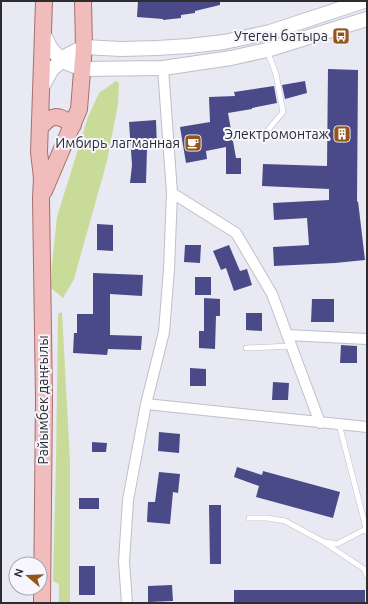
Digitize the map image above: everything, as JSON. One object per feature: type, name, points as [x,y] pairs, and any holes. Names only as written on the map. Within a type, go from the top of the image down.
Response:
[{"type":"main road","name":"Райымбек даңғылы","points":[[42,603],[44,399],[42,178],[39,152],[44,1]]},
{"type":"main road","name":"Райымбек даңғылы","points":[[41,198],[79,109],[84,47],[83,1]]},
{"type":"main road","points":[[41,89],[52,69],[68,55],[84,47],[121,49],[150,48],[224,42],[270,32],[364,1]]},
{"type":"main road","points":[[43,33],[51,49],[64,62],[83,69],[163,68],[231,58],[267,50],[367,20]]},
{"type":"main road","points":[[40,128],[46,120],[52,117],[59,117],[73,124]]},
{"type":"street","points":[[127,603],[124,562],[128,500],[146,404],[164,332],[169,269],[172,193],[163,68]]},
{"type":"street","points":[[172,193],[236,233],[272,294],[320,423]]},
{"type":"street","points":[[287,335],[367,339]]},
{"type":"street","points":[[146,404],[367,427]]},
{"type":"lane","points":[[262,137],[283,112],[276,74],[267,50]]},
{"type":"lane","points":[[246,348],[292,346]]},
{"type":"lane","points":[[322,542],[337,544],[366,531],[339,424]]},
{"type":"lane","points":[[249,518],[267,518],[285,522],[322,542],[364,569],[367,576]]},
{"type":"green space","points":[[116,81],[119,83],[118,104],[107,161],[74,279],[63,298],[51,288],[57,217],[88,117],[99,93]]},
{"type":"green space","points":[[62,312],[70,462],[70,603],[59,603],[59,584],[53,581],[58,314]]},
{"type":"building","points":[[138,1],[220,1],[220,5],[195,11],[195,13],[181,15],[181,18],[163,20],[137,17]]},
{"type":"building","points":[[328,69],[358,70],[357,202],[358,201],[365,260],[274,266],[273,247],[309,245],[307,218],[274,220],[273,203],[329,200],[329,189],[262,186],[263,164],[327,166]]},
{"type":"building","points":[[305,81],[307,93],[285,99],[282,85]]},
{"type":"building","points":[[274,86],[277,103],[228,113],[236,158],[241,158],[241,174],[226,174],[226,147],[206,151],[207,159],[186,163],[180,127],[210,122],[209,97],[235,96],[234,92]]},
{"type":"building","points":[[156,120],[157,148],[147,149],[146,183],[130,183],[132,165],[129,122]]},
{"type":"building","points":[[97,224],[113,225],[113,251],[97,250]]},
{"type":"building","points":[[185,245],[201,245],[200,263],[184,262]]},
{"type":"building","points":[[229,245],[240,271],[247,269],[252,285],[234,291],[226,268],[221,270],[213,251]]},
{"type":"building","points":[[93,273],[143,275],[142,296],[110,294],[110,335],[142,336],[141,350],[108,349],[107,355],[73,353],[74,333],[77,333],[77,314],[93,314]]},
{"type":"building","points":[[195,277],[211,277],[211,295],[195,295]]},
{"type":"building","points":[[204,298],[220,299],[220,316],[216,316],[215,349],[199,348],[199,331],[204,331]]},
{"type":"building","points":[[312,299],[334,299],[334,322],[311,322]]},
{"type":"building","points":[[246,313],[262,313],[262,331],[246,330]]},
{"type":"building","points":[[341,345],[357,346],[357,363],[340,363]]},
{"type":"building","points":[[190,368],[206,369],[206,386],[190,386]]},
{"type":"building","points":[[273,382],[289,383],[288,400],[272,400]]},
{"type":"building","points":[[159,432],[180,434],[179,453],[158,451]]},
{"type":"building","points":[[92,442],[107,443],[106,452],[92,452]]},
{"type":"building","points":[[237,467],[262,475],[263,471],[340,492],[333,518],[256,497],[259,486],[234,477]]},
{"type":"building","points":[[159,472],[180,474],[178,493],[173,492],[170,524],[147,522],[148,502],[155,502]]},
{"type":"building","points":[[79,498],[99,498],[99,509],[79,509]]},
{"type":"building","points":[[209,505],[221,505],[221,564],[210,564]]},
{"type":"building","points":[[79,566],[95,566],[95,595],[79,595]]},
{"type":"building","points":[[172,585],[173,601],[148,602],[148,586]]},
{"type":"building","points":[[234,590],[365,590],[365,603],[234,603]]},
{"type":"place","name":"Утеген батыра","points":[[341,36]]},
{"type":"place","name":"Электромонтаж","points":[[342,134]]},
{"type":"place","name":"Имбирь лагманная","points":[[193,143]]}]
